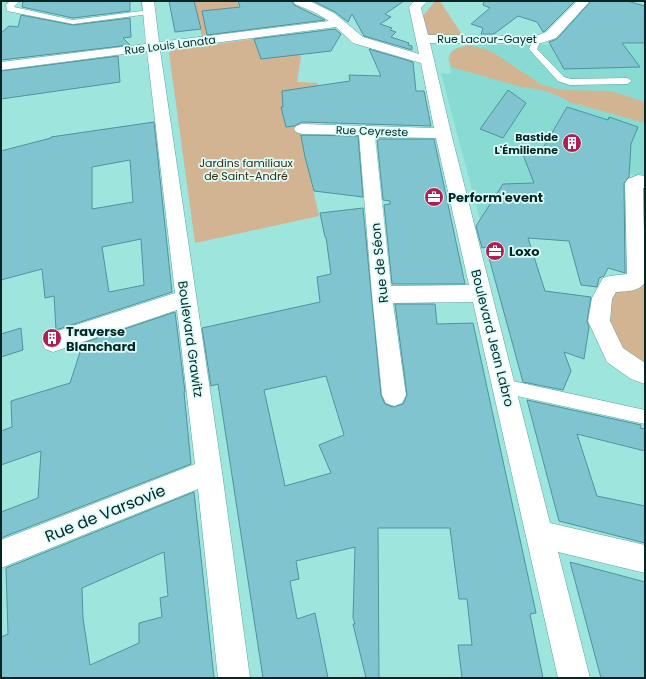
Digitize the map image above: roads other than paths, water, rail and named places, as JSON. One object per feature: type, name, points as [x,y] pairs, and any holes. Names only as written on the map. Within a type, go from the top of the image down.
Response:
[{"type":"street","points":[[299,1],[327,14],[339,22],[349,35],[358,40],[427,62]]},
{"type":"street","name":"Boulevard Jean Labro","points":[[421,1],[415,7],[443,133],[574,678]]},
{"type":"street","name":"Rue Lacour-Gayet","points":[[422,39],[537,40],[551,35],[584,1]]},
{"type":"street","name":"Boulevard Grawitz","points":[[149,6],[157,82],[209,472],[234,678]]},
{"type":"street","name":"Rue Louis Lanata","points":[[1,66],[339,22]]},
{"type":"street","name":"Rue Ceyreste","points":[[302,129],[443,133]]},
{"type":"street","name":"Rue de Séon","points":[[367,132],[382,295],[394,395]]},
{"type":"street","points":[[645,182],[638,181],[634,183],[637,278],[634,282],[610,284],[602,298],[599,321],[615,355],[639,372],[645,374]]},
{"type":"street","points":[[382,295],[482,293]]},
{"type":"street","points":[[53,342],[186,298]]},
{"type":"street","name":"Rue de Varsovie","points":[[1,554],[209,472]]},
{"type":"street","points":[[540,534],[645,560]]},
{"type":"lane","points":[[16,1],[10,5],[10,9],[73,22],[149,6]]},
{"type":"lane","points":[[537,40],[533,49],[561,78],[570,82],[626,82]]},
{"type":"lane","points":[[504,386],[645,417]]},
{"type":"place","name":"Bastide L'Émilienne","points":[[572,143]]},
{"type":"place","name":"Perform'event","points":[[434,197]]},
{"type":"place","name":"Loxo","points":[[495,251]]},
{"type":"place","name":"Traverse Blanchard","points":[[52,338]]},
{"type":"park label","name":"Jardins familiaux de Saint-André","points":[[246,169]]}]
